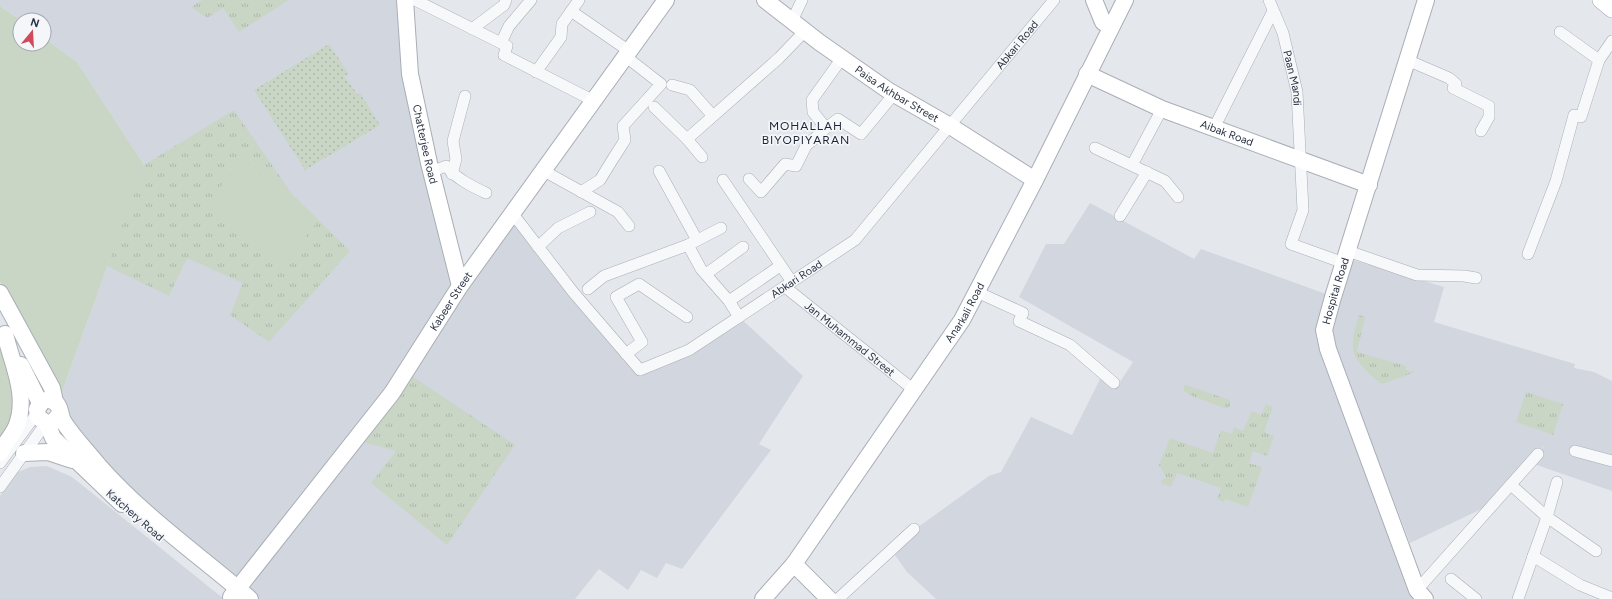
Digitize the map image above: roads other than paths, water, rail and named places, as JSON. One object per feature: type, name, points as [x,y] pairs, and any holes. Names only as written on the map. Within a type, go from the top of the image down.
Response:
[{"type":"main road","points":[[1601,0],[1612,9]]},
{"type":"street","name":"Chatterjee Road","points":[[405,0],[410,74],[431,172],[460,286]]},
{"type":"street","points":[[415,0],[507,46],[504,55],[594,101]]},
{"type":"street","points":[[472,29],[504,5],[506,0]]},
{"type":"street","points":[[501,43],[509,26],[531,0]]},
{"type":"street","points":[[536,72],[561,37],[562,24],[579,0]]},
{"type":"street","name":"Kabeer Street","points":[[234,595],[392,393],[460,286],[666,0]]},
{"type":"street","name":"Paisa Akhbar Street","points":[[765,0],[842,58],[894,94],[950,126],[1035,180]]},
{"type":"street","points":[[792,21],[802,0]]},
{"type":"street","name":"Abkari Road","points":[[513,214],[574,292],[640,370],[689,350],[855,240],[1054,0]]},
{"type":"street","points":[[1094,0],[1103,22],[1111,27]]},
{"type":"street","name":"Anarkali Road","points":[[763,599],[794,564],[962,320],[1035,180],[1125,0]]},
{"type":"street","name":"Paan Mandi","points":[[1269,0],[1283,33],[1297,92],[1302,160],[1303,210],[1291,244],[1346,257]]},
{"type":"street","name":"Hospital Road","points":[[1421,594],[1328,348],[1324,330],[1426,0]]},
{"type":"street","points":[[571,11],[627,54],[661,84],[623,126],[626,140],[600,180],[581,192]]},
{"type":"street","points":[[1214,128],[1274,11]]},
{"type":"street","points":[[687,139],[779,58],[805,31]]},
{"type":"street","points":[[1560,32],[1599,60]]},
{"type":"street","points":[[1528,254],[1556,182],[1574,116],[1581,117],[1599,60],[1612,41]]},
{"type":"street","points":[[826,128],[813,112],[812,100],[842,58]]},
{"type":"street","points":[[1407,60],[1450,78],[1456,84],[1453,88],[1489,106],[1489,117],[1481,131]]},
{"type":"street","name":"Aibak Road","points":[[1088,74],[1162,109],[1369,184]]},
{"type":"street","points":[[672,85],[690,90],[713,116]]},
{"type":"street","points":[[750,179],[761,192],[785,164],[796,166],[806,146],[838,119],[861,134],[894,94]]},
{"type":"street","points":[[452,174],[456,159],[453,141],[465,96]]},
{"type":"street","points":[[654,107],[687,139],[702,157]]},
{"type":"street","points":[[1132,165],[1162,109]]},
{"type":"street","points":[[1095,148],[1165,181],[1178,197]]},
{"type":"street","points":[[431,172],[446,166],[452,174],[471,186],[486,193]]},
{"type":"street","points":[[544,170],[618,212],[628,226]]},
{"type":"street","points":[[659,171],[693,243],[701,269],[729,300],[739,317]]},
{"type":"street","points":[[1120,216],[1146,172]]},
{"type":"street","name":"Jan Muhammad Street","points":[[723,180],[780,266],[788,284],[914,390]]},
{"type":"street","points":[[538,247],[558,228],[590,212]]},
{"type":"street","points":[[588,289],[604,276],[693,243],[721,228]]},
{"type":"street","points":[[706,274],[743,247]]},
{"type":"street","points":[[1346,257],[1417,275],[1464,276],[1476,278]]},
{"type":"street","points":[[729,300],[780,266]]},
{"type":"street","points":[[626,354],[642,342],[616,297],[639,284],[687,317]]},
{"type":"street","points":[[977,292],[1023,313],[1019,321],[1070,345],[1114,382]]},
{"type":"street","name":"Katchery Road","points":[[0,293],[52,388],[47,413]]},
{"type":"street","points":[[0,453],[16,428],[21,404],[19,382],[3,330]]},
{"type":"street","name":"Katchery Road","points":[[3,330],[47,413],[53,438],[107,491],[234,595]]},
{"type":"street","points":[[47,413],[73,435],[116,484],[179,540],[234,595],[250,599]]},
{"type":"street","points":[[0,487],[24,453],[47,413]]},
{"type":"street","points":[[0,463],[47,413]]},
{"type":"street","points":[[1575,451],[1612,461]]},
{"type":"street","points":[[24,453],[48,452],[76,461]]},
{"type":"street","points":[[1421,594],[1538,454]]},
{"type":"street","points":[[1518,599],[1547,517],[1557,482]]},
{"type":"street","points":[[1511,485],[1547,517],[1596,551]]},
{"type":"street","points":[[838,599],[914,529]]},
{"type":"street","points":[[1533,556],[1580,585],[1612,598]]},
{"type":"street","points":[[794,564],[829,599]]},
{"type":"street","points":[[1451,579],[1476,599]]},
{"type":"district","name":"MOHALLAH BIYOPIYARAN","points":[[806,133]]}]
